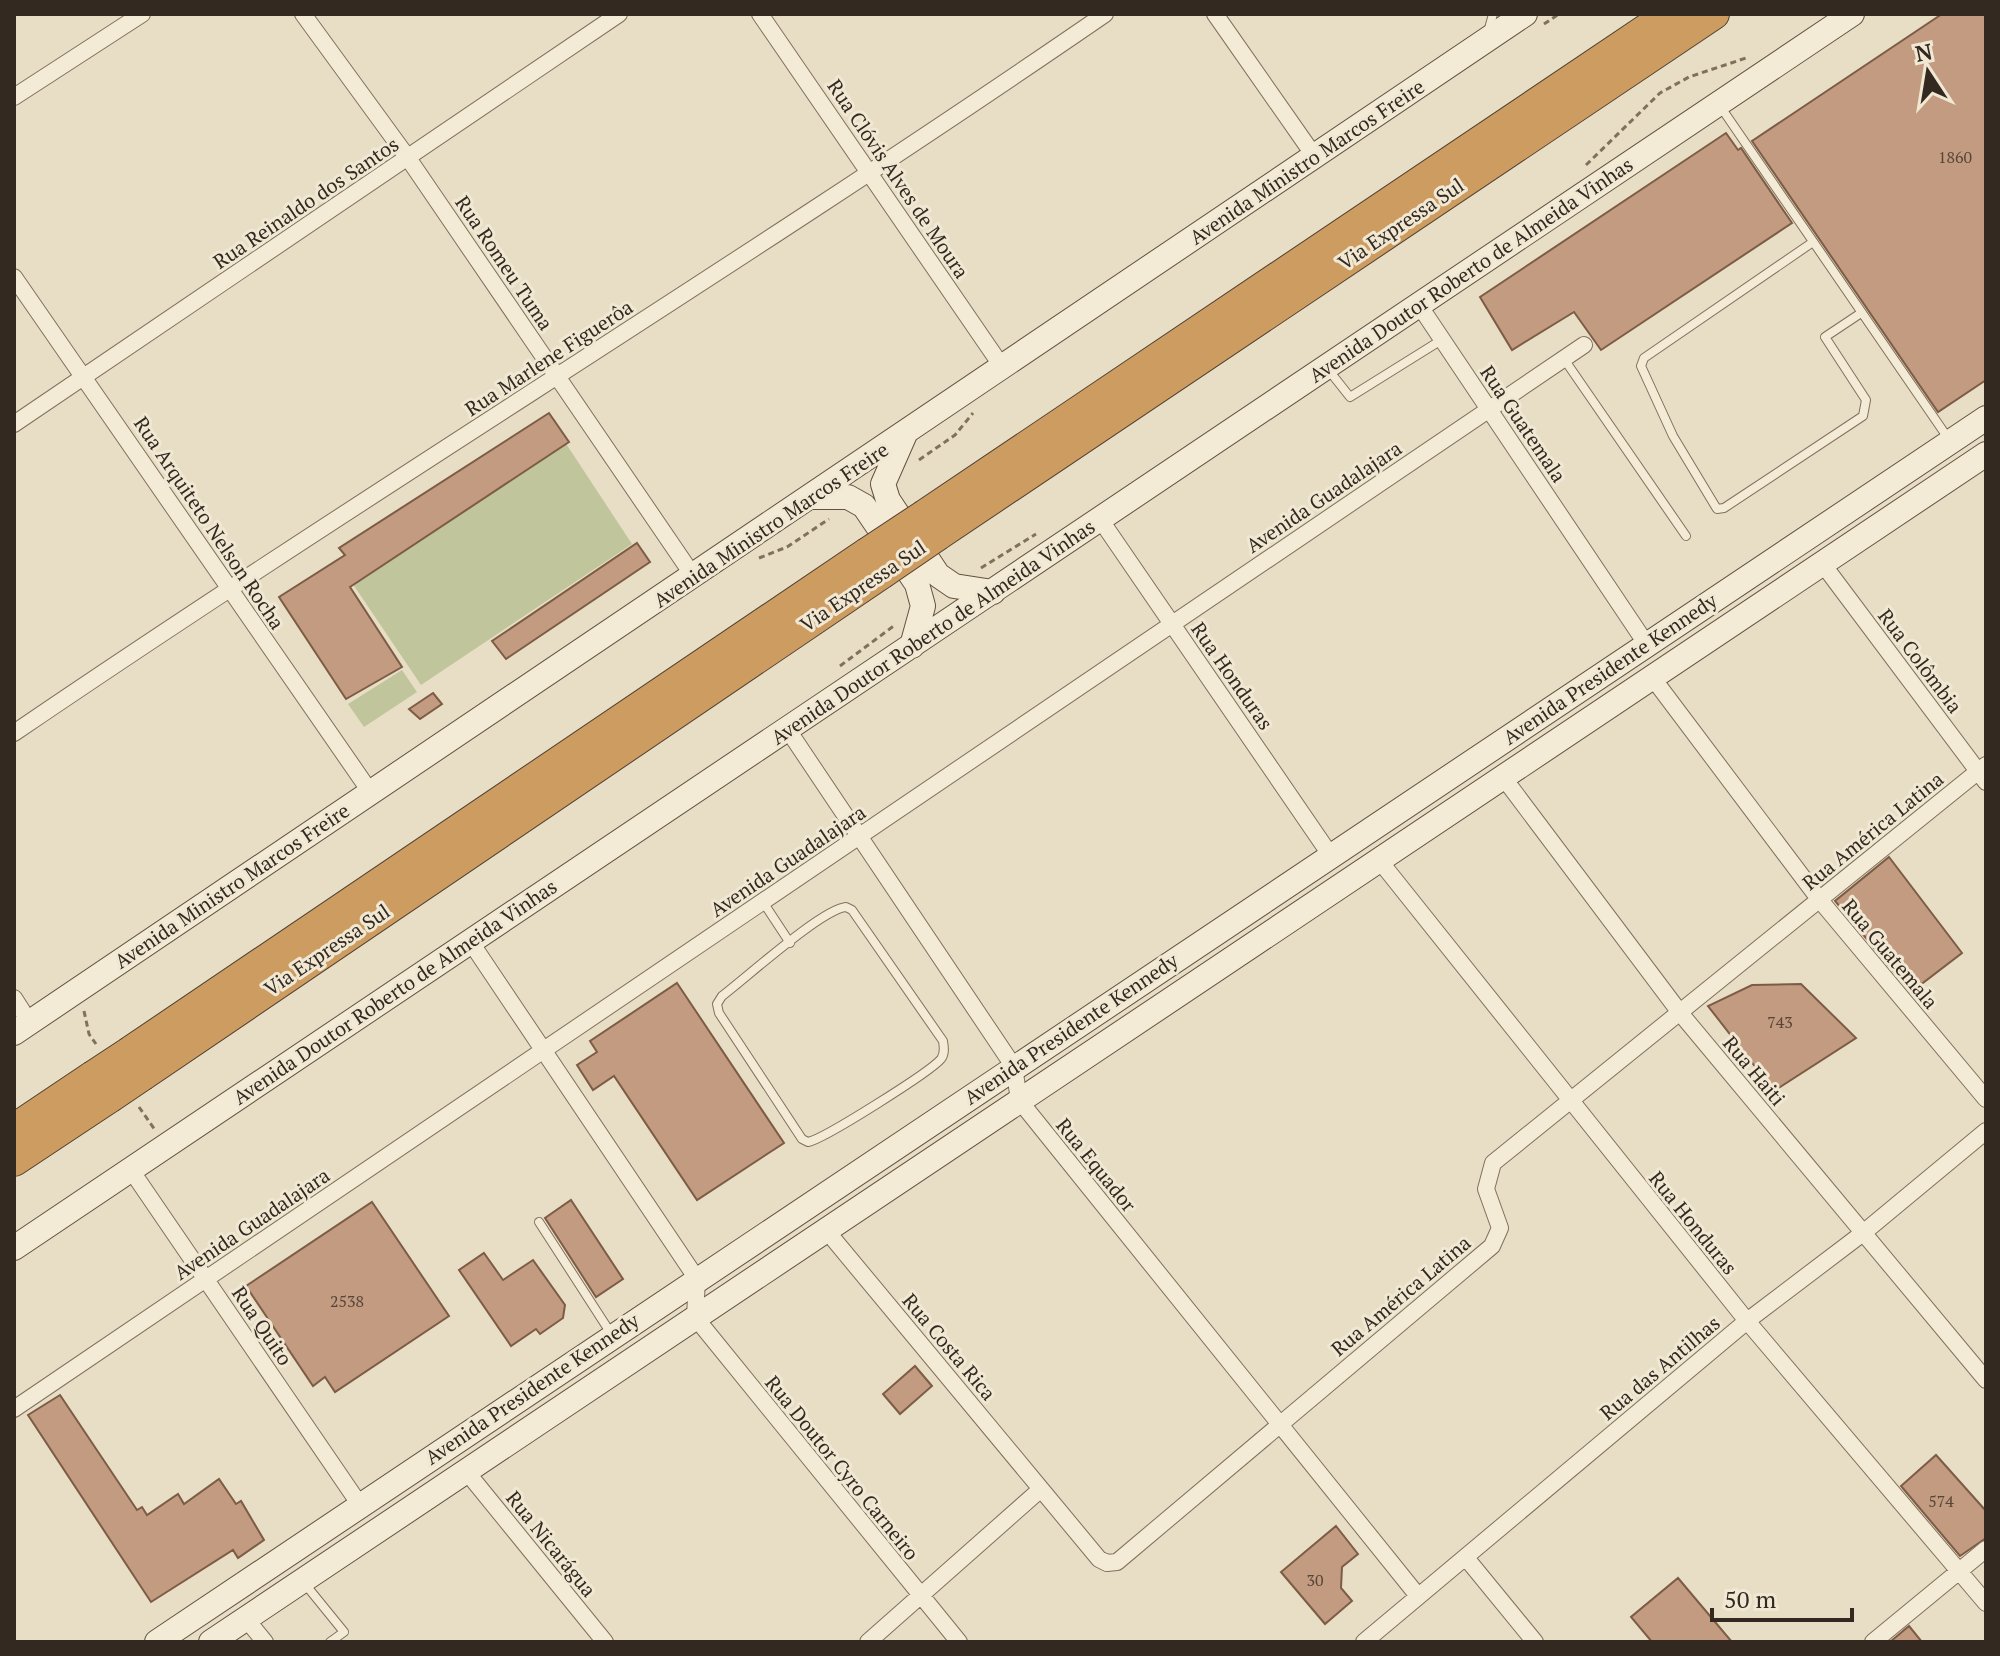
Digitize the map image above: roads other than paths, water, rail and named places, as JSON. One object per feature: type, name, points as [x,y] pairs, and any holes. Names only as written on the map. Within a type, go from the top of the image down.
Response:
[{"type":"highway","name":"Via Expressa Sul","points":[[14,1161],[101,1087],[874,564],[1669,14]]},
{"type":"highway","name":"Via Expressa Sul","points":[[932,524],[1714,14]]},
{"type":"highway","name":"Via Expressa Sul","points":[[14,1129],[101,1087]]},
{"type":"main road","name":"Avenida Ministro Marcos Freire","points":[[22,1028],[1525,14]]},
{"type":"main road","name":"Avenida Doutor Roberto de Almeida Vinhas","points":[[14,1248],[1852,14]]},
{"type":"main road","name":"Avenida Presidente Kennedy","points":[[157,1642],[1986,418]]},
{"type":"main road","points":[[905,434],[883,484],[888,500],[938,575],[954,586],[993,592]]},
{"type":"main road","name":"Avenida Presidente Kennedy","points":[[211,1642],[1986,454]]},
{"type":"main road","points":[[812,497],[848,497],[857,501],[873,517],[922,593],[923,606],[912,646]]},
{"type":"street","points":[[14,97],[142,14]]},
{"type":"street","name":"Rua Romeu Tuma","points":[[303,14],[408,158],[694,577]]},
{"type":"street","name":"Rua Reinaldo dos Santos","points":[[14,424],[619,14]]},
{"type":"street","name":"Rua Clóvis Alves de Moura","points":[[760,14],[1003,368]]},
{"type":"street","name":"Rua Marlene Figuerôa","points":[[14,733],[228,587],[871,174],[1105,14]]},
{"type":"street","points":[[1215,14],[1315,157]]},
{"type":"street","name":"Rua Arquiteto Nelson Rocha","points":[[14,277],[371,793]]},
{"type":"street","name":"Rua Guatemala","points":[[1419,305],[1647,645]]},
{"type":"street","name":"Avenida Guadalajara","points":[[14,1409],[1584,345]]},
{"type":"street","name":"Rua Honduras","points":[[1100,519],[1331,856]]},
{"type":"street","name":"Rua Colômbia","points":[[1822,563],[1983,773]]},
{"type":"street","name":"Rua Guatemala","points":[[1652,677],[1819,899],[1986,1099]]},
{"type":"street","points":[[788,730],[1014,1067],[1019,1100]]},
{"type":"street","name":"Rua América Latina","points":[[1041,1489],[1099,1559],[1107,1563],[1117,1562],[1497,1241],[1499,1221],[1486,1189],[1493,1163],[1681,1014],[1819,899],[1983,773]]},
{"type":"street","name":"Rua Haiti","points":[[1503,777],[1681,1014],[1986,1380]]},
{"type":"street","name":"Rua Honduras","points":[[1379,860],[1747,1321],[1986,1603]]},
{"type":"street","points":[[470,941],[697,1279],[695,1317]]},
{"type":"street","points":[[14,998],[22,1028]]},
{"type":"street","name":"Rua Equador","points":[[1019,1100],[1418,1596]]},
{"type":"street","name":"Rua das Antilhas","points":[[1364,1642],[1467,1559],[1747,1321],[1863,1233],[1986,1131]]},
{"type":"street","name":"Rua Quito","points":[[131,1170],[360,1505]]},
{"type":"street","name":"Rua Costa Rica","points":[[826,1230],[1041,1489]]},
{"type":"street","name":"Rua Doutor Cyro Carneiro","points":[[695,1317],[959,1642]]},
{"type":"street","name":"Rua Nicarágua","points":[[466,1471],[605,1642]]},
{"type":"street","points":[[868,1642],[1041,1489]]},
{"type":"street","points":[[1873,1642],[1986,1549]]},
{"type":"street","points":[[1467,1559],[1535,1642]]},
{"type":"street","points":[[246,1619],[265,1642]]},
{"type":"lane","points":[[1485,41],[1493,14]]},
{"type":"lane","points":[[1719,104],[1950,442]]},
{"type":"lane","points":[[1813,242],[1656,350],[1641,366],[1641,374],[1673,436],[1717,509],[1724,508],[1863,416],[1866,400],[1825,337],[1861,313]]},
{"type":"lane","points":[[1326,367],[1350,397],[1443,339]]},
{"type":"lane","points":[[1564,358],[1686,536]]},
{"type":"lane","points":[[763,902],[790,943]]},
{"type":"lane","points":[[838,908],[852,910],[943,1041],[944,1050],[941,1058],[912,1079],[841,1126],[808,1142],[802,1139],[727,1026],[717,1004],[722,996],[790,943],[838,908]]},
{"type":"lane","points":[[539,1222],[613,1336]]},
{"type":"lane","points":[[303,1581],[344,1632],[330,1642]]}]
